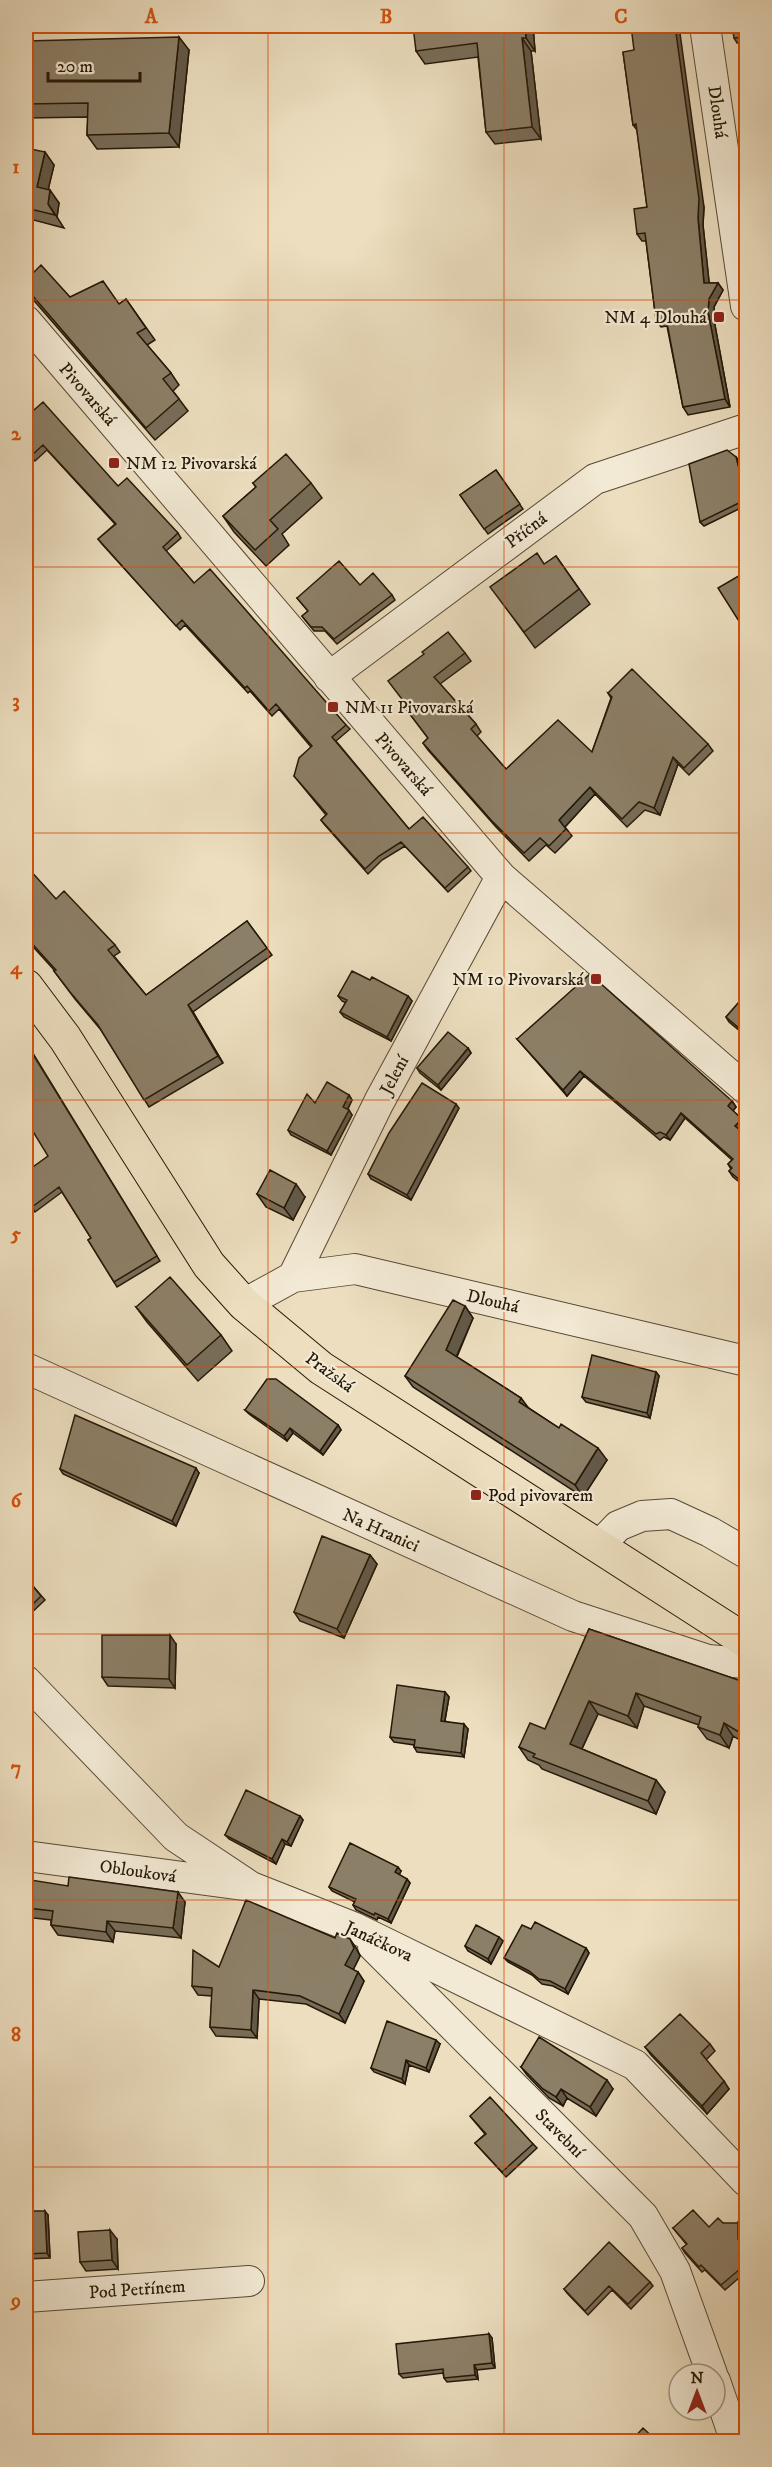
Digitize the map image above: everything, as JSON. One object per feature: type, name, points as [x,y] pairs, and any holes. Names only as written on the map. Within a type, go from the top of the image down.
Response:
[{"type":"main road","name":"Pražská","points":[[26,986],[65,1038],[209,1264],[244,1304],[321,1368],[747,1641]]},
{"type":"street","name":"Dlouhá","points":[[705,26],[747,306]]},
{"type":"street","name":"Pivovarská","points":[[26,321],[501,878],[747,1089]]},
{"type":"street","name":"Příčná","points":[[329,677],[595,479],[747,429]]},
{"type":"street","name":"Jelení","points":[[293,1277],[379,1102],[501,878]]},
{"type":"street","name":"Dlouhá","points":[[244,1304],[293,1277],[355,1269],[747,1360]]},
{"type":"street","name":"Na Hranici","points":[[26,1368],[573,1616],[708,1660],[747,1663]]},
{"type":"street","points":[[598,1547],[618,1526],[642,1516],[671,1514],[747,1553]]},
{"type":"street","name":"Janáčkova","points":[[26,1681],[176,1837],[252,1887],[355,1928],[635,2065],[747,2181]]},
{"type":"street","name":"Oblouková","points":[[26,1856],[252,1887]]},
{"type":"street","name":"Stavební","points":[[355,1928],[643,2216],[675,2271],[708,2362]]},
{"type":"street","name":"Pod Petřínem","points":[[26,2297],[249,2281]]},
{"type":"street","points":[[727,2416],[736,2442]]},
{"type":"shaded area","points":[[26,2387],[35,2441],[26,2441]]},
{"type":"building","points":[[413,26],[525,26],[526,38],[522,38],[532,127],[486,132],[477,43],[416,51]]},
{"type":"building","points":[[631,26],[675,26],[699,199],[698,218],[704,283],[718,283],[709,299],[708,312],[725,399],[683,407],[666,318],[656,320],[645,233],[637,234],[634,209],[647,207],[636,124],[633,125],[623,52],[634,50]]},
{"type":"building","points":[[732,26],[747,26],[747,37],[734,38]]},
{"type":"building","points":[[179,37],[169,133],[87,135],[88,103],[26,104],[26,41]]},
{"type":"building","points":[[26,148],[45,152],[37,187],[50,190],[48,204],[55,215],[26,208]]},
{"type":"building","points":[[41,265],[70,297],[103,281],[119,304],[126,299],[146,328],[137,333],[171,373],[163,379],[179,399],[146,428],[26,288],[26,280]]},
{"type":"building","points":[[43,402],[118,486],[127,478],[178,533],[163,547],[194,583],[210,569],[346,725],[332,737],[409,829],[423,817],[468,867],[445,888],[401,842],[379,856],[365,869],[321,820],[327,814],[294,776],[299,758],[312,746],[276,704],[269,711],[182,620],[176,626],[98,539],[116,524],[43,445],[31,456],[26,450],[26,417]]},
{"type":"building","points":[[727,450],[736,457],[747,499],[700,522],[689,464]]},
{"type":"building","points":[[286,454],[311,483],[270,520],[278,529],[255,550],[223,516],[256,487],[253,483]]},
{"type":"building","points":[[496,470],[520,504],[484,529],[460,495]]},
{"type":"building","points":[[537,553],[544,564],[556,556],[579,589],[524,632],[490,587]]},
{"type":"building","points":[[339,561],[360,585],[373,573],[392,595],[334,639],[322,627],[311,627],[302,616],[308,611],[297,598]]},
{"type":"building","points":[[747,571],[747,634],[718,588]]},
{"type":"building","points":[[448,632],[465,653],[434,677],[476,724],[471,729],[506,769],[558,720],[592,752],[612,697],[608,693],[632,669],[708,744],[684,768],[673,757],[654,808],[639,802],[622,819],[590,787],[559,820],[566,829],[549,846],[540,838],[524,853],[491,820],[423,743],[428,738],[388,681],[424,654],[422,652]]},
{"type":"building","points":[[29,869],[56,899],[64,891],[115,945],[108,950],[146,995],[247,921],[267,948],[188,1005],[218,1056],[144,1100],[98,1025],[54,971],[56,970],[26,937],[26,872]]},
{"type":"building","points":[[352,971],[370,980],[372,977],[408,996],[387,1037],[340,1012],[347,1000],[338,996]]},
{"type":"building","points":[[590,974],[732,1101],[728,1106],[742,1119],[735,1126],[747,1136],[747,1186],[729,1171],[732,1168],[728,1164],[733,1159],[681,1113],[666,1135],[660,1132],[656,1134],[580,1071],[563,1090],[517,1039]]},
{"type":"building","points":[[747,993],[747,1035],[726,1017]]},
{"type":"building","points":[[448,1032],[468,1048],[438,1085],[417,1068]]},
{"type":"building","points":[[26,1043],[157,1256],[114,1282],[88,1240],[91,1238],[59,1187],[32,1207],[26,1198],[26,1172],[48,1156],[26,1120]]},
{"type":"building","points":[[327,1082],[349,1095],[343,1107],[349,1110],[327,1151],[288,1130],[307,1094],[315,1103]]},
{"type":"building","points":[[422,1083],[456,1104],[407,1195],[368,1174],[389,1133]]},
{"type":"building","points":[[270,1170],[296,1184],[284,1208],[257,1194]]},
{"type":"building","points":[[170,1277],[221,1335],[187,1365],[136,1307]]},
{"type":"building","points":[[453,1300],[465,1306],[446,1350],[521,1398],[519,1402],[559,1428],[561,1424],[598,1448],[575,1485],[405,1376]]},
{"type":"building","points":[[592,1355],[656,1372],[647,1413],[582,1397]]},
{"type":"building","points":[[267,1379],[276,1379],[338,1425],[320,1451],[290,1428],[284,1436],[245,1410]]},
{"type":"building","points":[[75,1415],[196,1468],[172,1521],[60,1469]]},
{"type":"building","points":[[322,1536],[370,1555],[337,1629],[294,1612]]},
{"type":"building","points":[[26,1578],[41,1596],[26,1611]]},
{"type":"building","points":[[589,1629],[747,1683],[747,1737],[724,1723],[720,1735],[698,1727],[701,1717],[636,1693],[628,1716],[589,1701],[570,1744],[656,1780],[648,1801],[533,1757],[535,1754],[519,1747],[530,1723],[545,1729]]},
{"type":"building","points":[[102,1635],[170,1635],[169,1679],[102,1677]]},
{"type":"building","points":[[397,1685],[445,1692],[441,1721],[464,1724],[461,1753],[414,1747],[415,1740],[390,1737]]},
{"type":"building","points":[[246,1790],[300,1816],[287,1842],[282,1839],[272,1859],[225,1835]]},
{"type":"building","points":[[350,1843],[398,1867],[395,1872],[407,1879],[388,1919],[353,1905],[356,1899],[329,1887]]},
{"type":"building","points":[[69,1877],[178,1892],[173,1928],[107,1921],[106,1932],[51,1925],[53,1911],[27,1908],[31,1880],[68,1886]]},
{"type":"building","points":[[246,1900],[335,1938],[337,1933],[350,1939],[354,1948],[345,1965],[358,1972],[339,2014],[300,1996],[253,1990],[251,2030],[210,2027],[212,1988],[192,1986],[193,1950],[219,1967]]},
{"type":"building","points":[[535,1922],[586,1948],[565,1989],[550,1981],[539,1979],[504,1958],[522,1925],[531,1929]]},
{"type":"building","points":[[476,1925],[499,1937],[488,1959],[465,1946]]},
{"type":"building","points":[[680,2014],[710,2044],[701,2053],[724,2081],[702,2106],[645,2047]]},
{"type":"building","points":[[387,2021],[436,2040],[426,2068],[406,2060],[402,2079],[371,2068]]},
{"type":"building","points":[[539,2037],[607,2080],[590,2107],[561,2089],[556,2097],[543,2089],[521,2067]]},
{"type":"building","points":[[490,2097],[533,2144],[502,2172],[475,2143],[486,2134],[470,2116]]},
{"type":"building","points":[[693,2210],[709,2227],[718,2218],[723,2223],[738,2223],[738,2239],[747,2249],[747,2263],[721,2285],[701,2265],[699,2267],[682,2248],[687,2244],[673,2228]]},
{"type":"building","points":[[26,2211],[45,2211],[47,2253],[26,2254]]},
{"type":"building","points":[[110,2230],[112,2260],[80,2262],[78,2232]]},
{"type":"building","points":[[609,2242],[650,2282],[628,2304],[609,2286],[585,2311],[564,2289]]},
{"type":"building","points":[[489,2334],[492,2363],[474,2365],[475,2375],[444,2378],[443,2369],[399,2374],[396,2344]]},
{"type":"building","points":[[643,2428],[658,2442],[630,2442]]},
{"type":"place","name":"NM 4 Dlouhá","points":[[719,317]]},
{"type":"place","name":"NM 12 Pivovarská","points":[[114,463]]},
{"type":"place","name":"NM 11 Pivovarská","points":[[333,707]]},
{"type":"place","name":"NM 10 Pivovarská","points":[[596,979]]},
{"type":"place","name":"Pod pivovarem","points":[[476,1495]]}]
